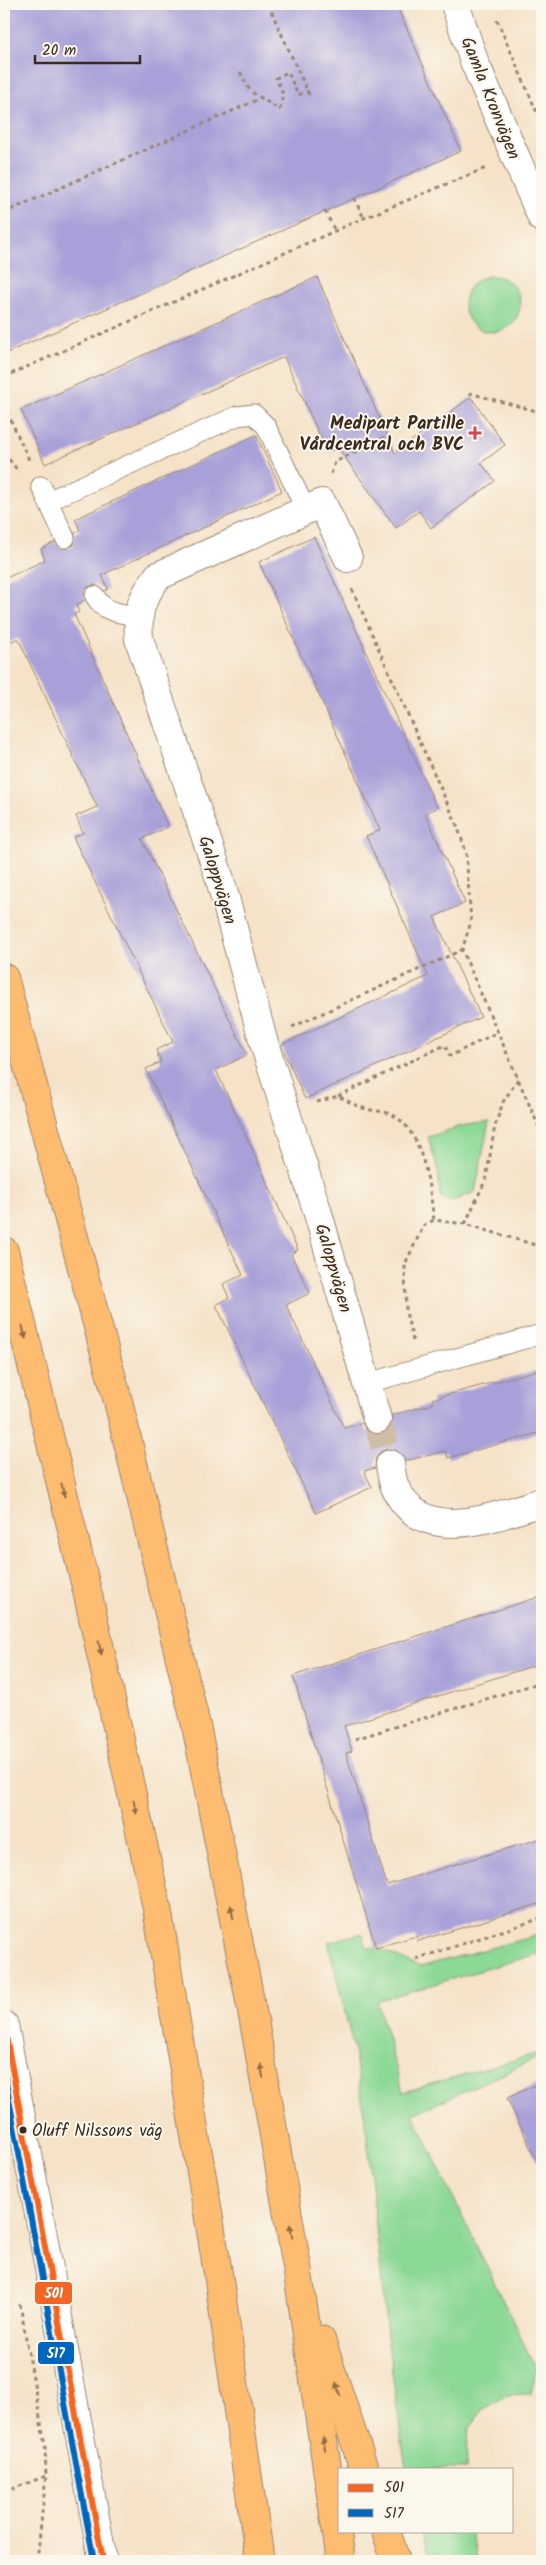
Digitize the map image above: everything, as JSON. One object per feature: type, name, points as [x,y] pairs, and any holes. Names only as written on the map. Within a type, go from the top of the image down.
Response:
[{"type":"highway","points":[[4,978],[118,1401],[196,1725],[254,2021],[297,2267],[341,2561]]},
{"type":"highway","points":[[4,1251],[88,1595],[157,1908],[218,2273],[260,2561]]},
{"type":"highway","points":[[297,2267],[364,2468]]},
{"type":"highway","points":[[386,2532],[396,2561]]},
{"type":"street","name":"Gamla Kronvägen","points":[[455,4],[474,61],[542,218]]},
{"type":"street","points":[[314,506],[348,558]]},
{"type":"street","name":"Galoppvägen","points":[[314,506],[158,576],[144,594],[138,616],[139,639],[220,879],[263,1040],[368,1383],[377,1419]]},
{"type":"street","points":[[390,1464],[395,1487],[410,1507],[424,1519],[444,1524],[499,1515],[542,1502]]},
{"type":"street","points":[[4,2025],[103,2561]]},
{"type":"lane","points":[[65,538],[44,494],[237,416],[254,414],[266,426],[314,506]]},
{"type":"lane","points":[[95,596],[100,605],[108,610],[138,616]]},
{"type":"lane","points":[[368,1383],[542,1334]]},
{"type":"path","points":[[268,4],[310,97]]},
{"type":"path","points":[[494,13],[542,124]]},
{"type":"path","points":[[240,72],[250,91],[259,99],[280,110],[283,94],[276,78],[288,72],[298,96],[308,91]]},
{"type":"path","points":[[4,213],[259,99]]},
{"type":"path","points":[[4,377],[335,230],[492,165]]},
{"type":"path","points":[[354,198],[364,218]]},
{"type":"path","points":[[326,211],[335,230]]},
{"type":"path","points":[[469,393],[540,412]]},
{"type":"path","points":[[4,406],[44,494]]},
{"type":"path","points":[[314,506],[335,462],[388,436]]},
{"type":"path","points":[[348,558],[343,569],[457,825],[466,852],[471,922],[462,950],[542,1134]]},
{"type":"path","points":[[263,1040],[462,950]]},
{"type":"path","points":[[285,1111],[338,1096],[445,1046],[450,1056],[498,1032]]},
{"type":"path","points":[[465,1224],[486,1178],[495,1126],[503,1102],[518,1079]]},
{"type":"path","points":[[338,1096],[364,1108],[385,1111],[396,1117],[410,1129],[429,1184],[434,1220]]},
{"type":"path","points":[[413,1342],[406,1312],[404,1264],[424,1225],[434,1220],[465,1224],[542,1247]]},
{"type":"path","points":[[355,1739],[542,1682]]},
{"type":"path","points":[[416,1959],[542,1918]]},
{"type":"path","points":[[20,2303],[45,2446],[46,2476],[37,2561]]},
{"type":"path","points":[[4,2492],[46,2476]]},
{"type":"green space","points":[[492,276],[503,278],[512,284],[518,293],[520,304],[518,315],[512,324],[503,330],[492,332],[481,330],[472,324],[466,315],[464,304],[466,293],[472,284],[481,278]]},
{"type":"green space","points":[[489,1122],[475,1192],[450,1202],[440,1196],[438,1170],[428,1137],[461,1126]]},
{"type":"green space","points":[[362,1933],[367,1947],[381,1950],[420,1967],[538,1935],[540,1945],[537,1954],[377,2001],[403,2092],[542,2052],[542,2056],[413,2114],[536,2369],[531,2394],[507,2395],[483,2410],[469,2428],[466,2468],[406,2468],[388,2345],[366,2126],[354,2050],[328,1942]]},
{"type":"green space","points":[[420,2532],[471,2532],[476,2561],[429,2561]]},
{"type":"building","points":[[4,4],[396,4],[461,151],[4,354]]},
{"type":"building","points":[[317,277],[395,453],[471,397],[505,445],[481,463],[495,481],[431,528],[419,511],[396,528],[338,448],[327,452],[284,357],[45,464],[21,410]]},
{"type":"building","points":[[256,435],[282,491],[102,575],[108,589],[105,591],[95,585],[88,587],[85,591],[85,600],[76,605],[79,612],[74,614],[168,827],[142,839],[247,1055],[216,1070],[298,1250],[291,1254],[310,1293],[286,1305],[344,1428],[362,1423],[367,1431],[374,1434],[382,1434],[389,1429],[392,1423],[392,1415],[433,1404],[432,1399],[542,1369],[542,1432],[448,1458],[446,1451],[405,1461],[396,1450],[387,1449],[380,1452],[376,1458],[375,1468],[364,1471],[372,1487],[316,1513],[216,1305],[229,1298],[223,1284],[243,1275],[146,1069],[161,1062],[156,1050],[173,1042],[73,837],[83,833],[76,816],[97,807],[18,638],[4,645],[4,579],[45,560],[41,549],[55,542],[64,549],[74,545],[75,533],[80,530],[75,519]]},
{"type":"building","points":[[314,537],[437,808],[425,813],[465,903],[434,917],[481,1017],[305,1099],[281,1045],[428,976],[366,836],[380,830],[259,562]]},
{"type":"building","points":[[542,1596],[542,1663],[344,1726],[352,1751],[346,1753],[387,1885],[542,1838],[542,1903],[418,1941],[416,1936],[376,1948],[293,1676]]},
{"type":"building","points":[[542,2082],[542,2172],[507,2098]]},
{"type":"tunnel","points":[[377,1419],[390,1464]]},
{"type":"transit line","name":"501","points":[[4,2025],[103,2561]]},
{"type":"transit line","name":"517","points":[[4,2072],[94,2561]]},
{"type":"place","name":"Medipart Partille Vårdcentral och BVC","points":[[475,433]]},
{"type":"place","name":"Oluff Nilssons väg","points":[[23,2130]]}]
